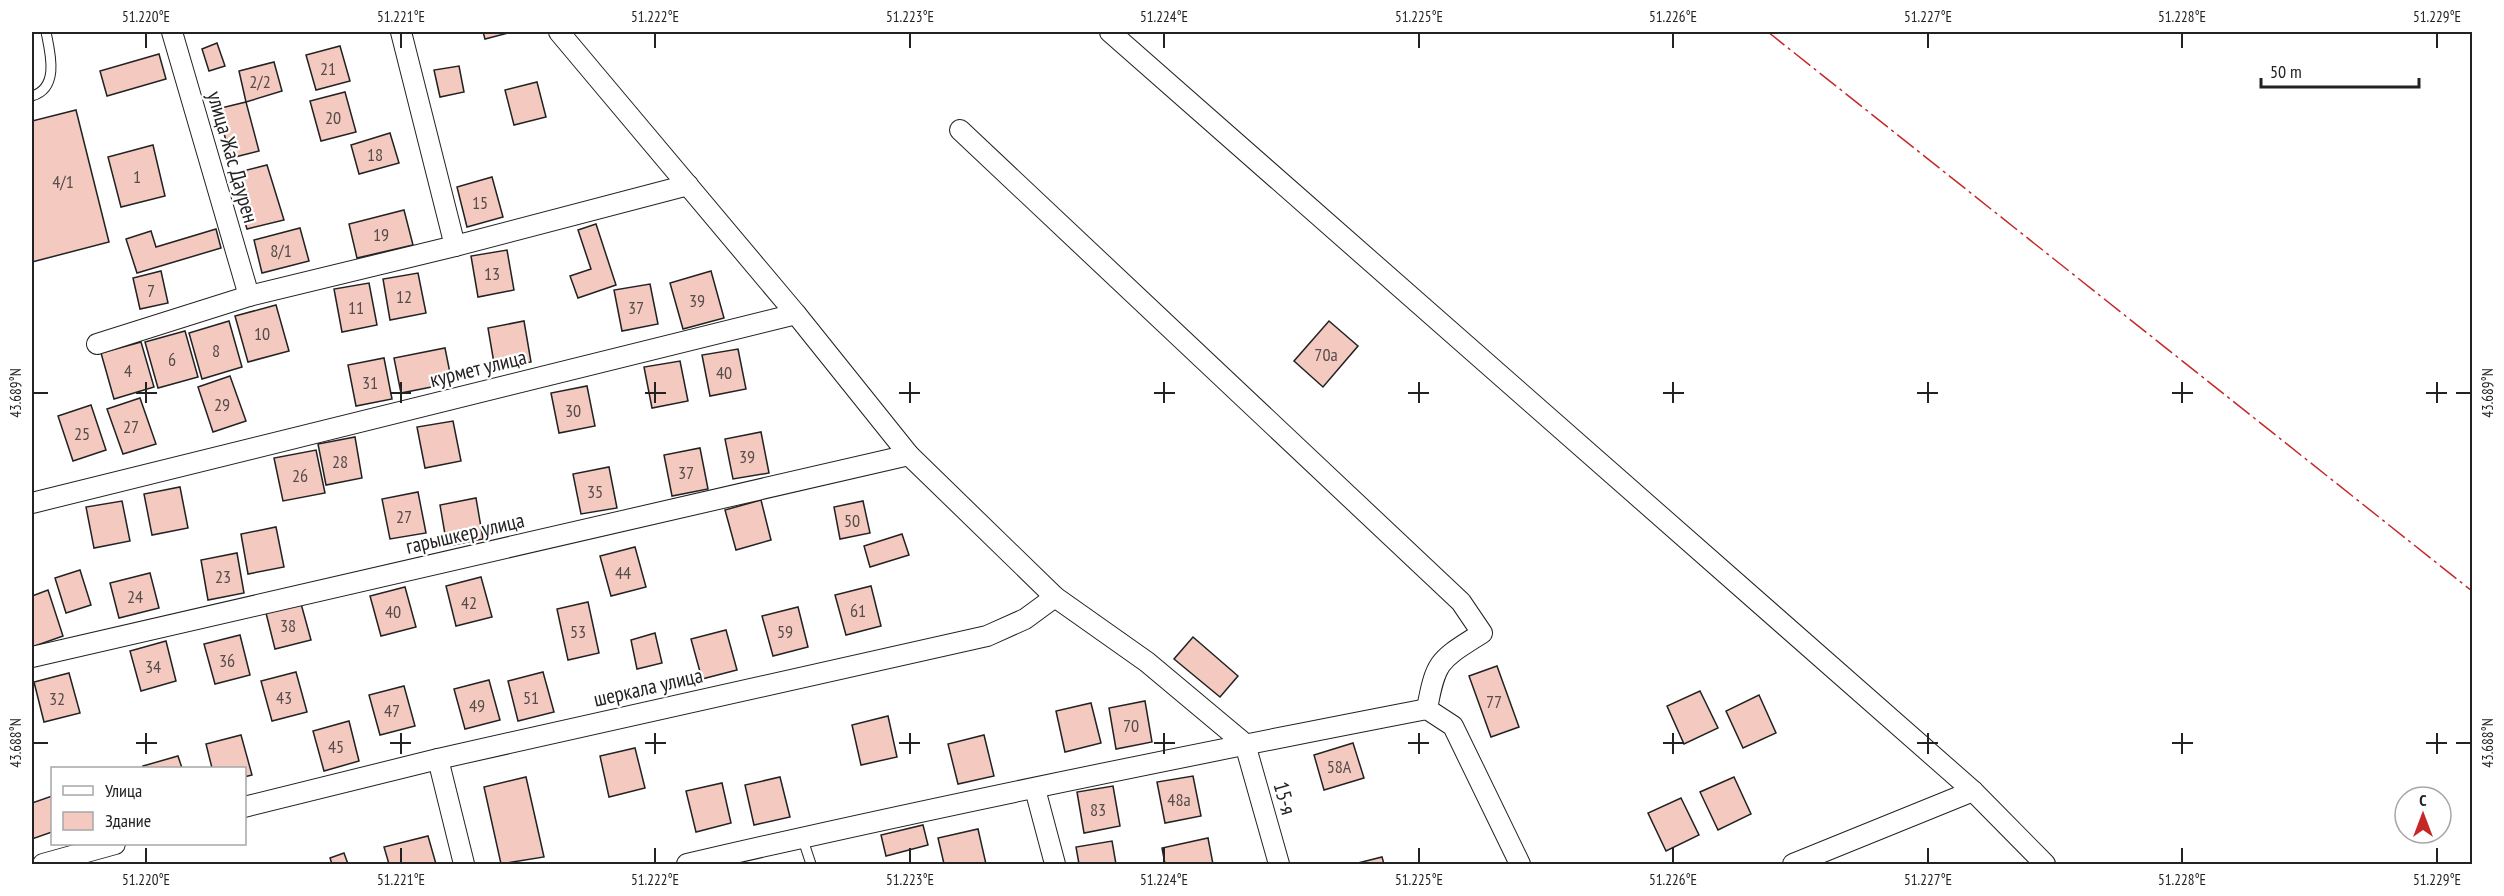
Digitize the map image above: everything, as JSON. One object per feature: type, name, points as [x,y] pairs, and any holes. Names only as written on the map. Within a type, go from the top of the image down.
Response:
[{"type":"street","name":"улица Жас Даурен","points":[[172,32],[249,296]]},
{"type":"street","points":[[401,32],[455,246]]},
{"type":"street","points":[[559,32],[796,314],[909,455],[1055,597],[1147,662],[1245,744]]},
{"type":"street","points":[[1110,32],[1973,791],[2045,864]]},
{"type":"street","points":[[960,130],[1461,602],[1482,633],[1446,656],[1434,674],[1427,709]]},
{"type":"street","points":[[97,344],[249,296],[455,246],[688,185]]},
{"type":"street","name":"курмет улица","points":[[32,503],[796,314]]},
{"type":"street","name":"гарышкер улица","points":[[32,657],[909,455]]},
{"type":"street","name":"шеркала улица","points":[[246,807],[438,759],[987,636],[1025,619],[1055,597]]},
{"type":"street","points":[[687,864],[802,837],[1245,744],[1427,709],[1453,726],[1520,864]]},
{"type":"street","name":"15-я","points":[[1245,744],[1279,864]]},
{"type":"street","points":[[438,759],[464,864]]},
{"type":"street","points":[[1035,789],[1055,864]]},
{"type":"street","points":[[1793,864],[1973,791]]},
{"type":"street","points":[[43,864],[108,845]]},
{"type":"lane","points":[[32,96],[37,95],[49,82],[52,62],[46,32]]},
{"type":"lane","points":[[802,837],[811,864]]},
{"type":"building","points":[[483,32],[512,32],[485,39]]},
{"type":"building","points":[[217,43],[225,66],[209,71],[202,49]]},
{"type":"building","points":[[340,46],[350,81],[316,90],[306,55]]},
{"type":"building","points":[[159,54],[166,79],[107,96],[100,71]]},
{"type":"building","points":[[274,62],[282,91],[246,102],[239,71]]},
{"type":"building","points":[[459,66],[464,92],[440,97],[434,70]]},
{"type":"building","points":[[537,82],[546,117],[514,125],[505,90]]},
{"type":"building","points":[[345,92],[356,132],[321,141],[310,101]]},
{"type":"building","points":[[246,102],[259,151],[231,158],[217,109]]},
{"type":"building","points":[[76,110],[109,242],[32,262],[32,121]]},
{"type":"building","points":[[390,133],[399,163],[359,174],[351,145]]},
{"type":"building","points":[[153,145],[165,196],[121,207],[108,157]]},
{"type":"building","points":[[267,165],[284,220],[247,229],[231,174]]},
{"type":"building","points":[[492,177],[503,217],[467,227],[457,187]]},
{"type":"building","points":[[404,210],[413,245],[357,258],[349,224]]},
{"type":"building","points":[[596,224],[616,285],[578,298],[570,276],[591,269],[578,230]]},
{"type":"building","points":[[300,228],[309,261],[262,273],[254,240]]},
{"type":"building","points":[[216,229],[221,248],[137,273],[126,239],[151,231],[156,247]]},
{"type":"building","points":[[507,250],[514,290],[478,297],[471,256]]},
{"type":"building","points":[[161,271],[168,303],[140,309],[133,278]]},
{"type":"building","points":[[711,271],[724,318],[683,329],[670,283]]},
{"type":"building","points":[[418,273],[426,313],[390,320],[383,279]]},
{"type":"building","points":[[369,283],[377,325],[342,332],[334,289]]},
{"type":"building","points":[[650,284],[658,324],[622,331],[614,290]]},
{"type":"building","points":[[276,305],[289,351],[248,362],[235,316]]},
{"type":"building","points":[[229,321],[242,367],[202,379],[189,333]]},
{"type":"building","points":[[524,321],[531,362],[495,369],[488,328]]},
{"type":"building","points":[[1329,321],[1358,346],[1323,387],[1294,361]]},
{"type":"building","points":[[185,331],[198,377],[158,388],[145,342]]},
{"type":"building","points":[[141,342],[154,387],[114,399],[101,353]]},
{"type":"building","points":[[445,348],[452,383],[401,393],[394,358]]},
{"type":"building","points":[[738,349],[746,389],[710,396],[702,355]]},
{"type":"building","points":[[384,358],[392,399],[356,406],[348,365]]},
{"type":"building","points":[[680,361],[688,401],[652,408],[644,367]]},
{"type":"building","points":[[230,376],[246,421],[213,432],[198,387]]},
{"type":"building","points":[[587,386],[595,426],[559,433],[551,393]]},
{"type":"building","points":[[140,398],[156,444],[123,454],[107,409]]},
{"type":"building","points":[[91,405],[106,450],[73,461],[58,416]]},
{"type":"building","points":[[453,421],[461,461],[425,468],[417,427]]},
{"type":"building","points":[[761,432],[769,473],[733,479],[725,439]]},
{"type":"building","points":[[355,437],[362,478],[326,485],[318,444]]},
{"type":"building","points":[[700,448],[708,489],[672,496],[664,455]]},
{"type":"building","points":[[316,450],[325,493],[283,501],[274,458]]},
{"type":"building","points":[[609,467],[617,508],[581,514],[573,474]]},
{"type":"building","points":[[180,487],[188,528],[152,535],[144,494]]},
{"type":"building","points":[[418,492],[426,533],[390,539],[382,499]]},
{"type":"building","points":[[476,498],[483,539],[447,546],[440,505]]},
{"type":"building","points":[[761,500],[771,540],[736,550],[725,510]]},
{"type":"building","points":[[122,501],[130,541],[94,548],[86,507]]},
{"type":"building","points":[[863,501],[870,533],[840,539],[834,507]]},
{"type":"building","points":[[276,527],[284,567],[248,574],[241,534]]},
{"type":"building","points":[[902,534],[909,555],[870,567],[864,546]]},
{"type":"building","points":[[635,547],[646,587],[611,596],[600,556]]},
{"type":"building","points":[[237,553],[244,593],[208,600],[201,560]]},
{"type":"building","points":[[80,570],[91,605],[66,613],[55,578]]},
{"type":"building","points":[[150,573],[159,608],[119,618],[110,583]]},
{"type":"building","points":[[481,577],[492,617],[456,626],[446,586]]},
{"type":"building","points":[[871,586],[881,626],[846,635],[835,595]]},
{"type":"building","points":[[405,587],[416,627],[381,636],[370,596]]},
{"type":"building","points":[[48,590],[63,636],[32,647],[32,596]]},
{"type":"building","points":[[300,600],[311,640],[275,649],[265,609]]},
{"type":"building","points":[[588,602],[599,653],[568,660],[557,609]]},
{"type":"building","points":[[798,607],[808,647],[773,656],[762,616]]},
{"type":"building","points":[[726,630],[737,670],[702,679],[691,639]]},
{"type":"building","points":[[655,633],[662,663],[637,669],[631,640]]},
{"type":"building","points":[[240,635],[250,675],[215,684],[204,644]]},
{"type":"building","points":[[1193,637],[1238,676],[1220,697],[1174,659]]},
{"type":"building","points":[[166,641],[176,681],[141,691],[130,651]]},
{"type":"building","points":[[1497,666],[1519,727],[1491,737],[1469,676]]},
{"type":"building","points":[[296,672],[307,712],[272,721],[261,681]]},
{"type":"building","points":[[543,672],[554,712],[518,721],[508,681]]},
{"type":"building","points":[[69,673],[80,713],[44,722],[34,682]]},
{"type":"building","points":[[489,680],[500,720],[465,729],[454,689]]},
{"type":"building","points":[[404,686],[415,726],[380,735],[369,695]]},
{"type":"building","points":[[1700,691],[1718,728],[1684,744],[1667,706]]},
{"type":"building","points":[[1759,695],[1776,733],[1743,748],[1726,711]]},
{"type":"building","points":[[1145,701],[1152,742],[1116,749],[1109,708]]},
{"type":"building","points":[[1091,703],[1101,743],[1065,752],[1056,711]]},
{"type":"building","points":[[888,716],[897,757],[861,765],[852,725]]},
{"type":"building","points":[[349,721],[359,761],[324,771],[313,731]]},
{"type":"building","points":[[241,735],[252,775],[246,776],[246,767],[212,767],[206,744]]},
{"type":"building","points":[[984,735],[994,776],[958,784],[948,744]]},
{"type":"building","points":[[1353,743],[1364,778],[1324,790],[1314,755]]},
{"type":"building","points":[[635,748],[645,788],[609,797],[600,756]]},
{"type":"building","points":[[178,756],[182,767],[144,767]]},
{"type":"building","points":[[1193,776],[1201,816],[1165,823],[1157,782]]},
{"type":"building","points":[[526,777],[544,857],[501,864],[484,787]]},
{"type":"building","points":[[780,777],[790,817],[754,825],[745,785]]},
{"type":"building","points":[[1734,777],[1751,814],[1718,830],[1700,792]]},
{"type":"building","points":[[722,783],[731,823],[696,832],[686,791]]},
{"type":"building","points":[[1113,786],[1120,826],[1084,833],[1077,792]]},
{"type":"building","points":[[51,796],[51,832],[32,839],[32,803]]},
{"type":"building","points":[[1681,798],[1699,835],[1666,851],[1648,813]]},
{"type":"building","points":[[923,825],[928,845],[886,856],[881,835]]},
{"type":"building","points":[[978,829],[986,864],[944,864],[938,838]]},
{"type":"building","points":[[428,836],[436,864],[389,864],[384,847]]},
{"type":"building","points":[[1208,838],[1213,864],[1165,864],[1162,848]]},
{"type":"building","points":[[1112,841],[1116,864],[1079,864],[1076,847]]},
{"type":"building","points":[[344,853],[348,864],[332,864],[330,858]]},
{"type":"building","points":[[1382,857],[1384,864],[1354,864]]},
{"type":"power","points":[[1768,32],[2472,591]]}]
